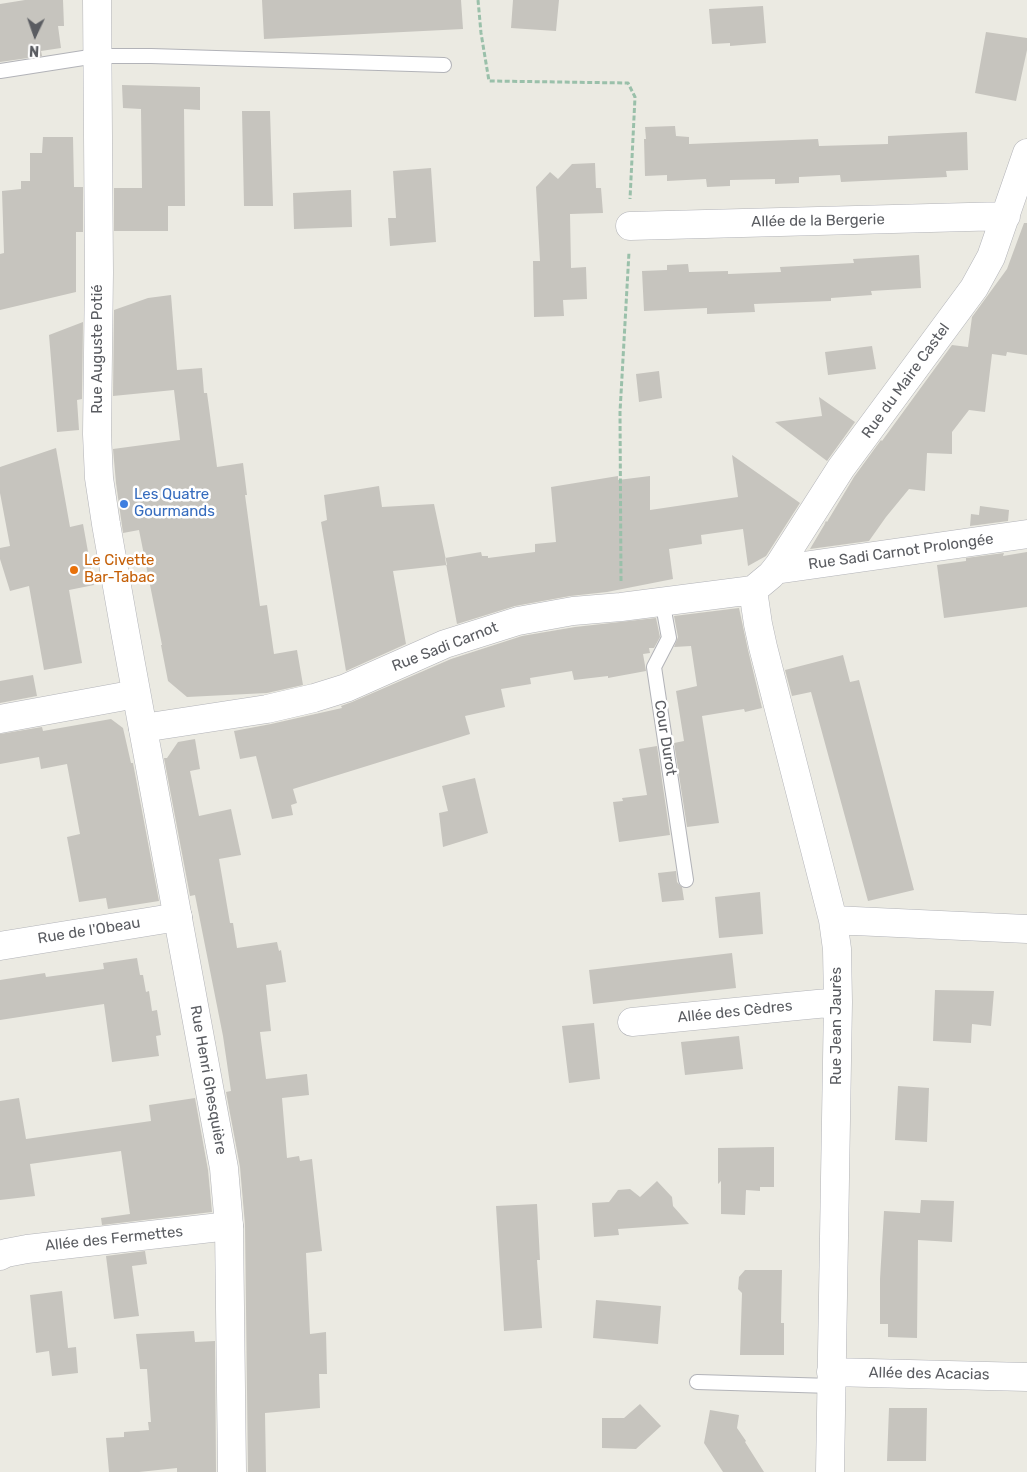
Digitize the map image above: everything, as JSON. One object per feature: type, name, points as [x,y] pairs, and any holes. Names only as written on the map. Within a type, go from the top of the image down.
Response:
[{"type":"street","name":"Rue Auguste Potié","points":[[96,0],[98,456],[105,518],[136,694]]},
{"type":"street","name":"Rue du Maire Castel","points":[[753,590],[775,570],[841,468],[974,288],[991,257],[1027,153]]},
{"type":"street","name":"Allée de la Bergerie","points":[[630,226],[1006,216]]},
{"type":"street","name":"Rue Sadi Carnot Prolongée","points":[[775,570],[1027,534]]},
{"type":"street","name":"Rue Sadi Carnot","points":[[143,728],[267,709],[314,698],[346,688],[445,644],[476,633],[540,616],[753,590]]},
{"type":"street","name":"Rue Jean Jaurès","points":[[753,590],[762,647],[833,920],[837,949],[838,1002],[830,1472]]},
{"type":"street","points":[[0,719],[136,694]]},
{"type":"street","name":"Rue Henri Ghesquière","points":[[136,694],[223,1160],[228,1200],[232,1472]]},
{"type":"street","name":"Rue de l'Obeau","points":[[0,946],[178,917]]},
{"type":"street","points":[[833,920],[1027,929]]},
{"type":"street","name":"Allée des Cèdres","points":[[632,1022],[838,1002]]},
{"type":"street","name":"Allée des Fermettes","points":[[0,1256],[27,1249],[229,1226]]},
{"type":"street","name":"Allée des Acacias","points":[[832,1379],[1027,1377]]},
{"type":"lane","points":[[0,71],[96,56],[444,65]]},
{"type":"lane","name":"Cour Durot","points":[[662,600],[669,638],[654,667],[686,880]]},
{"type":"lane","points":[[697,1382],[832,1379]]},
{"type":"path","points":[[478,0],[489,81],[628,83],[635,97],[630,188],[629,270],[620,412],[621,606]]},
{"type":"building","points":[[25,0],[63,0],[64,26],[58,26],[61,48],[41,51],[42,56],[0,62],[0,4]]},
{"type":"building","points":[[262,0],[461,0],[463,29],[264,39]]},
{"type":"building","points":[[513,0],[559,0],[556,31],[511,28]]},
{"type":"building","points":[[763,6],[766,43],[730,46],[730,43],[712,44],[709,9]]},
{"type":"building","points":[[986,32],[1027,38],[1027,50],[1016,101],[975,93]]},
{"type":"building","points":[[122,85],[200,87],[200,110],[184,109],[185,206],[168,206],[168,231],[114,231],[114,188],[142,188],[141,109],[123,108]]},
{"type":"building","points":[[242,111],[270,111],[273,206],[244,206]]},
{"type":"building","points":[[675,126],[676,136],[689,137],[689,144],[818,139],[819,146],[888,144],[888,136],[967,132],[968,170],[946,171],[947,177],[841,182],[840,175],[799,177],[799,183],[775,184],[775,179],[730,180],[730,186],[707,187],[706,179],[667,181],[667,175],[645,176],[645,127]]},
{"type":"building","points":[[43,137],[73,137],[74,187],[83,187],[83,232],[76,232],[76,292],[0,310],[0,254],[4,253],[2,191],[21,189],[21,181],[30,181],[30,153],[42,153]]},
{"type":"building","points":[[595,163],[596,188],[601,188],[603,213],[570,214],[571,268],[586,267],[587,299],[563,300],[564,316],[534,317],[533,261],[540,261],[536,187],[550,172],[558,179],[572,164]]},
{"type":"building","points":[[431,168],[436,242],[390,246],[388,218],[396,218],[393,171]]},
{"type":"building","points":[[351,190],[352,227],[294,229],[293,193]]},
{"type":"building","points":[[1024,223],[1027,223],[1027,355],[1007,352],[1006,356],[992,354],[985,412],[969,410],[952,432],[952,454],[927,453],[925,491],[909,489],[869,541],[810,549],[854,477],[952,345],[968,347],[972,317],[1007,269]]},
{"type":"building","points":[[919,255],[921,288],[871,291],[872,295],[831,298],[831,301],[754,304],[755,312],[707,314],[707,308],[644,311],[642,271],[667,270],[667,265],[688,264],[689,272],[728,271],[728,274],[781,272],[780,267],[854,263],[853,259]]},
{"type":"building","points":[[171,295],[177,370],[202,368],[204,393],[207,393],[217,467],[243,463],[247,495],[245,495],[260,606],[267,605],[274,654],[297,650],[303,685],[267,693],[187,697],[168,681],[139,530],[123,533],[113,449],[180,440],[174,390],[113,396],[114,310],[148,298]]},
{"type":"building","points":[[83,322],[82,399],[77,400],[79,430],[57,432],[49,335]]},
{"type":"building","points":[[872,346],[876,369],[828,375],[825,352]]},
{"type":"building","points":[[659,371],[662,398],[639,402],[636,374]]},
{"type":"building","points":[[819,397],[855,422],[827,461],[775,422],[822,416]]},
{"type":"building","points":[[56,448],[70,527],[83,524],[94,585],[69,590],[82,663],[44,670],[29,586],[10,591],[0,559],[0,548],[10,546],[0,493],[0,467]]},
{"type":"building","points":[[732,455],[800,503],[766,556],[748,566],[743,529],[701,535],[702,544],[669,549],[673,579],[607,592],[570,596],[515,606],[457,624],[445,558],[481,552],[482,556],[488,556],[488,558],[535,552],[535,544],[556,542],[551,487],[618,476],[618,480],[650,476],[650,510],[738,497]]},
{"type":"building","points":[[379,486],[382,507],[434,504],[447,565],[393,571],[406,644],[346,671],[321,522],[327,520],[324,495]]},
{"type":"building","points":[[980,506],[1009,510],[1008,521],[970,526],[971,514],[979,515]]},
{"type":"building","points":[[1027,552],[1027,607],[944,618],[937,565],[966,561],[966,558],[1004,553],[1003,556]]},
{"type":"building","points":[[739,608],[762,708],[745,712],[744,709],[702,716],[719,823],[687,827],[674,743],[684,741],[676,691],[697,686],[691,646],[674,647],[678,637],[674,616]]},
{"type":"building","points":[[656,618],[660,637],[654,648],[649,648],[650,653],[643,654],[646,671],[608,678],[608,676],[574,680],[572,671],[530,678],[531,684],[501,689],[505,707],[465,716],[470,734],[293,789],[297,803],[291,805],[293,815],[272,819],[256,756],[240,759],[234,731],[342,708],[341,706],[451,659],[522,636],[575,627]]},
{"type":"building","points":[[843,655],[850,682],[859,680],[914,890],[868,901],[811,692],[792,696],[785,670]]},
{"type":"building","points":[[33,675],[37,696],[0,703],[0,681]]},
{"type":"building","points":[[111,719],[123,728],[131,763],[133,763],[159,901],[108,909],[106,898],[79,902],[67,837],[80,834],[67,764],[41,769],[39,757],[0,764],[0,734],[42,727],[43,731]]},
{"type":"building","points":[[195,739],[200,769],[190,771],[199,816],[231,809],[241,855],[219,859],[230,923],[233,923],[237,948],[277,942],[279,951],[281,950],[286,982],[266,985],[271,1031],[260,1032],[266,1079],[307,1074],[309,1095],[282,1098],[287,1158],[299,1156],[300,1161],[312,1159],[322,1251],[306,1253],[310,1334],[326,1332],[327,1374],[319,1374],[320,1408],[265,1413],[266,1472],[248,1472],[245,1225],[240,1167],[226,1092],[231,1091],[223,1036],[195,895],[190,896],[164,758],[167,758],[178,742]]},
{"type":"building","points":[[657,746],[670,835],[619,842],[613,802],[623,801],[622,798],[647,795],[639,749]]},
{"type":"building","points":[[475,778],[488,833],[443,847],[439,813],[448,811],[442,786]]},
{"type":"building","points":[[676,871],[677,882],[682,887],[684,900],[662,902],[658,873]]},
{"type":"building","points":[[760,892],[763,934],[719,938],[715,897]]},
{"type":"building","points":[[732,953],[736,988],[593,1004],[589,970]]},
{"type":"building","points":[[137,958],[146,992],[149,991],[152,1011],[157,1010],[161,1035],[156,1036],[159,1056],[112,1062],[104,1004],[0,1020],[0,980],[45,973],[46,977],[104,969],[103,963]]},
{"type":"building","points":[[935,990],[994,991],[991,1026],[972,1024],[971,1043],[933,1041]]},
{"type":"building","points":[[594,1023],[600,1079],[569,1083],[562,1026]]},
{"type":"building","points":[[739,1036],[743,1069],[685,1075],[681,1042]]},
{"type":"building","points":[[898,1086],[929,1088],[927,1142],[895,1140]]},
{"type":"building","points":[[19,1098],[26,1139],[151,1121],[149,1105],[195,1098],[208,1170],[212,1212],[102,1225],[101,1218],[130,1214],[121,1151],[30,1164],[35,1196],[0,1200],[0,1101]]},
{"type":"building","points":[[774,1147],[774,1187],[760,1187],[760,1191],[746,1190],[745,1215],[721,1214],[721,1181],[718,1184],[718,1148]]},
{"type":"building","points":[[657,1181],[672,1197],[673,1206],[689,1224],[618,1229],[619,1235],[594,1237],[592,1203],[609,1202],[618,1190],[630,1189],[640,1197]]},
{"type":"building","points":[[921,1200],[954,1201],[952,1242],[918,1240],[917,1338],[888,1337],[888,1324],[880,1324],[880,1279],[884,1211],[920,1213]]},
{"type":"building","points":[[537,1204],[540,1260],[537,1260],[542,1328],[504,1331],[496,1206]]},
{"type":"building","points":[[145,1251],[147,1264],[132,1266],[139,1316],[114,1319],[106,1256]]},
{"type":"building","points":[[745,1270],[782,1270],[781,1323],[784,1323],[784,1355],[740,1355],[742,1293],[738,1289],[739,1277]]},
{"type":"building","points":[[62,1291],[68,1348],[76,1347],[78,1373],[52,1376],[49,1351],[36,1353],[30,1295]]},
{"type":"building","points":[[596,1300],[661,1306],[658,1344],[593,1338]]},
{"type":"building","points":[[194,1331],[195,1342],[215,1341],[216,1472],[177,1472],[177,1468],[139,1472],[109,1472],[106,1438],[124,1437],[124,1432],[149,1430],[148,1422],[151,1422],[147,1369],[140,1369],[136,1334]]},
{"type":"building","points":[[640,1404],[661,1426],[636,1449],[602,1448],[602,1418],[624,1418]]},
{"type":"building","points":[[889,1408],[927,1408],[926,1461],[887,1461]]},
{"type":"building","points":[[710,1410],[739,1415],[737,1428],[764,1472],[723,1472],[704,1443]]},
{"type":"place","name":"Les Quatre Gourmands","points":[[124,504]]},
{"type":"place","name":"Le Civette Bar-Tabac","points":[[74,570]]}]
